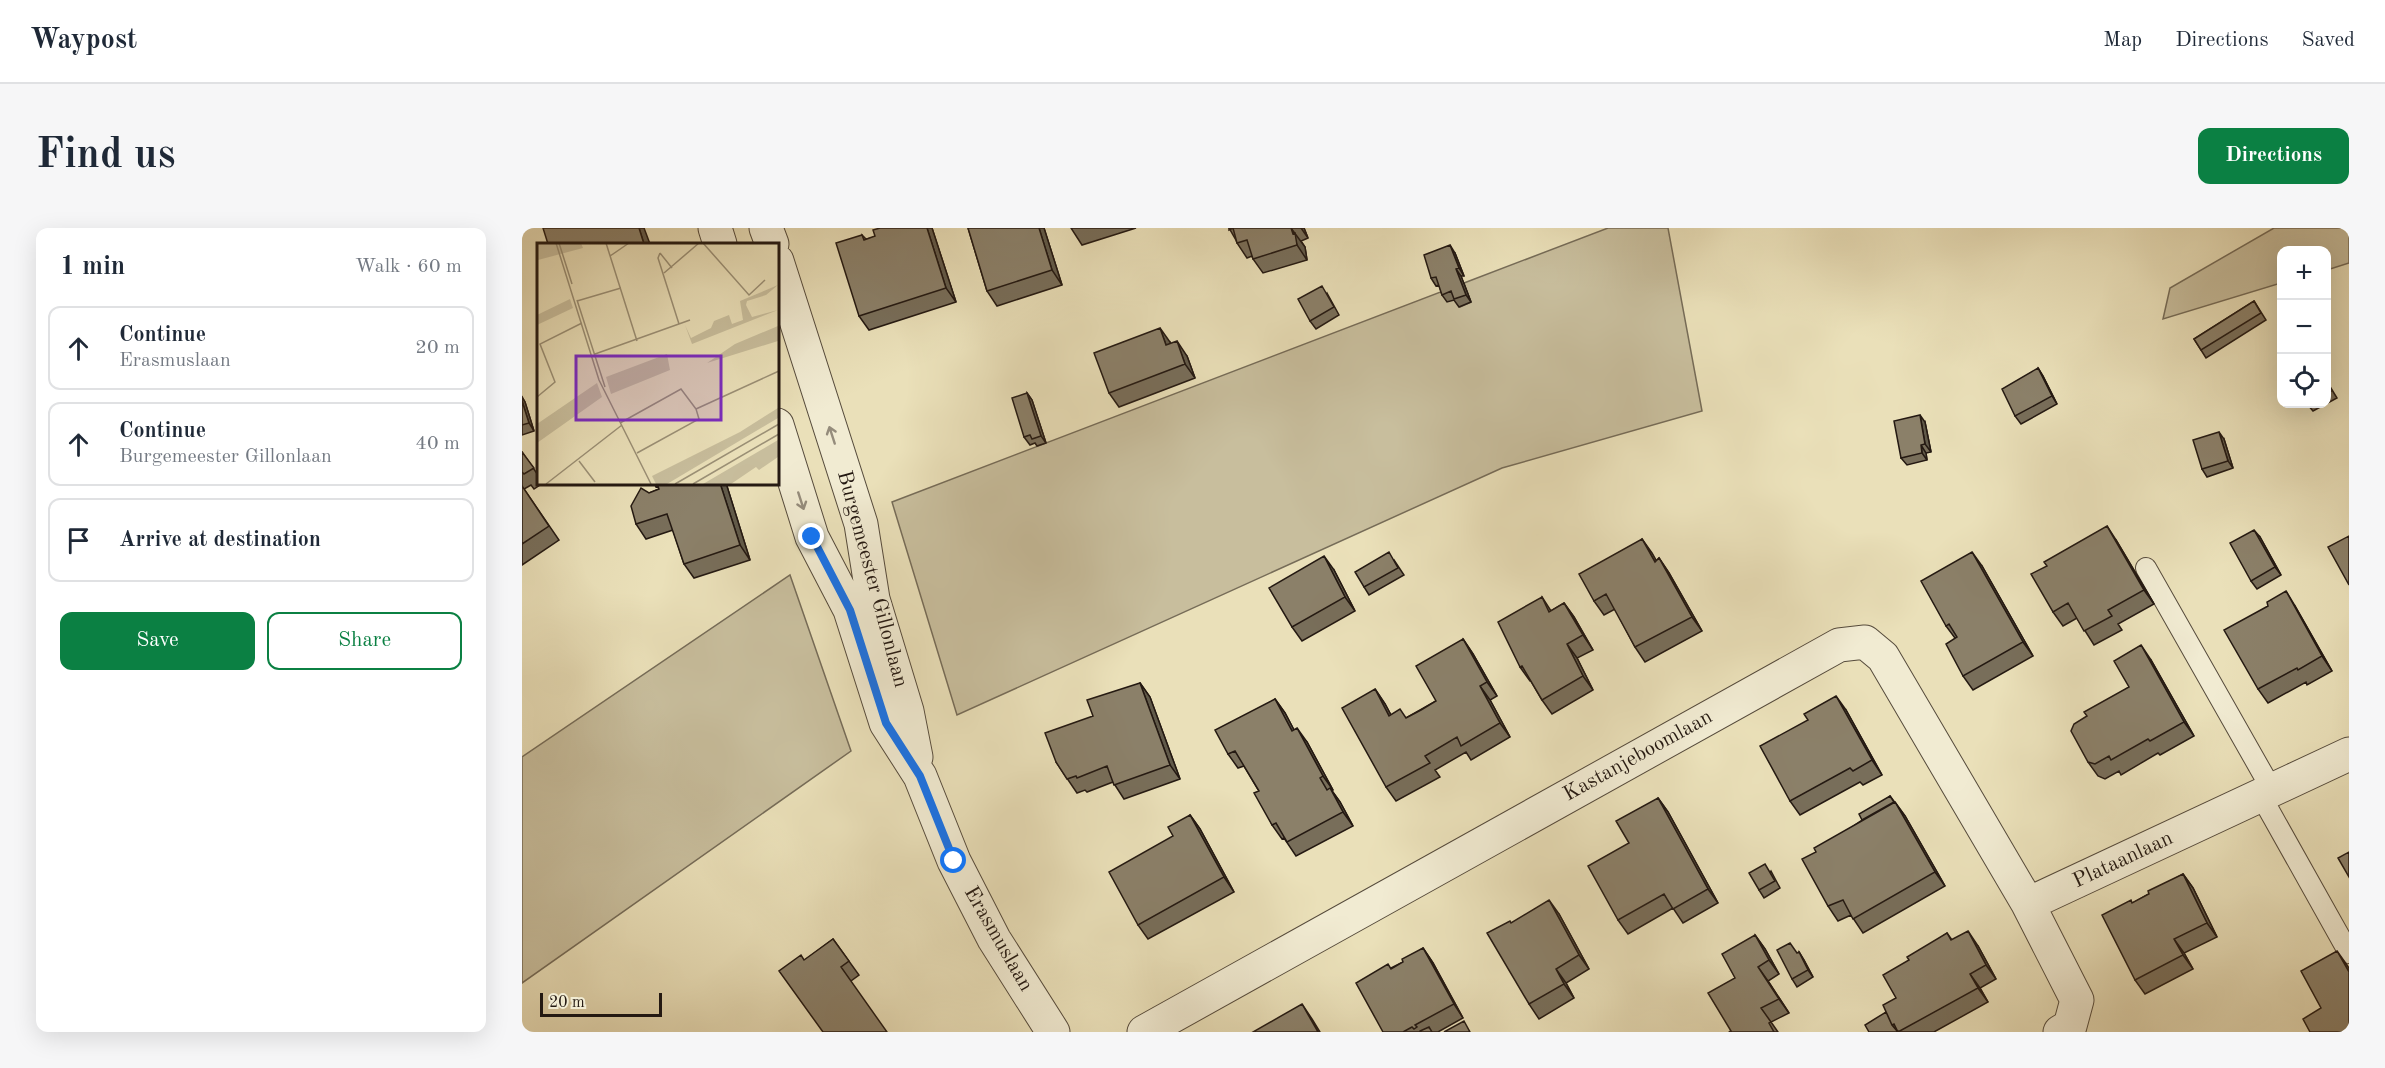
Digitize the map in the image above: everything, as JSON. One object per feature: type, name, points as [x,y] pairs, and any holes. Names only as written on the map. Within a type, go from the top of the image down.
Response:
[{"type":"street","points":[[715,228],[720,243]]},
{"type":"street","points":[[766,228],[772,243]]},
{"type":"street","name":"Burgemeester Gillonlaan","points":[[778,264],[861,524],[873,599],[907,711],[920,776]]},
{"type":"street","name":"Burgemeester Gillonlaan","points":[[778,428],[812,537],[850,610],[886,723],[920,776]]},
{"type":"street","name":"Kastanjeboomlaan","points":[[1144,1032],[1839,645],[1865,642],[1883,657],[2028,904]]},
{"type":"street","name":"Plataanlaan","points":[[2028,904],[2349,754]]},
{"type":"street","name":"Erasmuslaan","points":[[920,776],[954,861],[994,939],[1053,1032]]},
{"type":"street","points":[[2028,904],[2077,1000],[2070,1026],[2060,1032]]},
{"type":"lane","points":[[2146,568],[2267,793],[2349,953]]},
{"type":"shaded area","points":[[1608,228],[1668,228],[1702,411],[1502,468],[957,715],[892,502],[1443,291],[1456,299],[1460,307],[1471,302],[1464,283]]},
{"type":"shaded area","points":[[2274,228],[2349,228],[2349,263],[2331,269],[2331,246],[2277,246],[2277,284],[2163,319],[2170,288]]},
{"type":"shaded area","points":[[790,575],[851,751],[522,983],[522,757]]},
{"type":"building","points":[[543,228],[639,228],[644,243],[548,243]]},
{"type":"building","points":[[927,228],[946,288],[859,316],[836,243],[862,235],[864,240],[875,236],[873,230]]},
{"type":"building","points":[[968,228],[1039,228],[1052,270],[987,291]]},
{"type":"building","points":[[1233,228],[1291,228],[1293,234],[1295,233],[1297,245],[1253,259],[1247,240],[1237,243]]},
{"type":"building","points":[[1450,245],[1466,295],[1454,299],[1451,291],[1442,295],[1436,277],[1431,278],[1424,255]]},
{"type":"building","points":[[1322,286],[1334,307],[1310,321],[1298,299]]},
{"type":"building","points":[[2254,301],[2261,313],[2201,350],[2194,339]]},
{"type":"building","points":[[1160,328],[1166,345],[1177,341],[1185,364],[1109,393],[1094,353]]},
{"type":"building","points":[[2038,368],[2052,396],[2015,416],[2002,389]]},
{"type":"building","points":[[1027,393],[1041,436],[1032,439],[1030,435],[1024,437],[1012,398]]},
{"type":"building","points":[[522,401],[529,423],[522,425]]},
{"type":"building","points":[[1920,415],[1925,444],[1921,445],[1922,453],[1901,458],[1894,421]]},
{"type":"building","points":[[2219,432],[2228,461],[2202,469],[2193,440]]},
{"type":"building","points":[[522,452],[534,468],[524,474],[522,472]]},
{"type":"building","points":[[657,484],[720,484],[740,545],[684,564],[667,514],[636,524],[631,506],[641,488],[649,493],[659,489]]},
{"type":"building","points":[[522,486],[549,526],[522,544]]},
{"type":"building","points":[[2107,526],[2144,590],[2108,610],[2112,616],[2084,631],[2068,603],[2053,612],[2031,574],[2047,566],[2044,562]]},
{"type":"building","points":[[2254,530],[2275,567],[2251,581],[2230,543]]},
{"type":"building","points":[[2349,536],[2349,585],[2328,547]]},
{"type":"building","points":[[1642,539],[1655,562],[1659,558],[1692,617],[1635,647],[1606,594],[1594,601],[1579,574]]},
{"type":"building","points":[[1389,552],[1398,568],[1364,587],[1355,572]]},
{"type":"building","points":[[1972,552],[2023,642],[1963,676],[1946,644],[1957,637],[1949,624],[1946,626],[1921,581]]},
{"type":"building","points":[[1324,556],[1345,597],[1292,627],[1269,588]]},
{"type":"building","points":[[2286,591],[2322,656],[2258,689],[2224,630],[2268,606],[2267,602]]},
{"type":"building","points":[[1542,597],[1549,612],[1564,603],[1583,635],[1567,644],[1583,676],[1542,700],[1522,666],[1520,667],[1498,622]]},
{"type":"building","points":[[1463,639],[1487,682],[1480,686],[1500,723],[1461,746],[1457,737],[1425,756],[1430,763],[1386,787],[1342,708],[1375,689],[1389,716],[1400,709],[1406,718],[1421,710],[1436,701],[1416,666]]},
{"type":"building","points":[[2141,645],[2184,722],[2111,760],[2109,756],[2095,764],[2088,762],[2071,731],[2074,724],[2087,716],[2084,712],[2129,687],[2114,661]]},
{"type":"building","points":[[1140,683],[1170,765],[1114,785],[1107,766],[1077,778],[1076,776],[1067,779],[1056,762],[1045,733],[1093,716],[1087,700]]},
{"type":"building","points":[[1836,696],[1872,760],[1853,771],[1850,768],[1790,801],[1760,746],[1808,720],[1804,714]]},
{"type":"building","points":[[1275,699],[1292,731],[1297,728],[1323,776],[1320,778],[1327,790],[1330,788],[1343,812],[1287,842],[1276,823],[1272,825],[1254,793],[1259,791],[1235,751],[1228,754],[1215,730]]},
{"type":"building","points":[[1890,796],[1894,802],[1862,820],[1859,814]]},
{"type":"building","points":[[1658,798],[1708,889],[1673,909],[1664,894],[1618,920],[1588,866],[1629,843],[1616,821]]},
{"type":"building","points":[[1895,802],[1935,872],[1853,919],[1843,900],[1828,906],[1802,859],[1816,852],[1814,848]]},
{"type":"building","points":[[1190,815],[1224,877],[1138,925],[1109,872],[1173,836],[1168,827]]},
{"type":"building","points":[[2349,852],[2349,877],[2338,858]]},
{"type":"building","points":[[1765,864],[1775,881],[1759,890],[1749,873]]},
{"type":"building","points":[[2183,874],[2207,923],[2174,939],[2183,955],[2135,980],[2102,915],[2131,900],[2132,903],[2149,894],[2148,891]]},
{"type":"building","points":[[1549,900],[1579,955],[1556,969],[1564,984],[1529,1004],[1487,933],[1510,921],[1511,923]]},
{"type":"building","points":[[1968,931],[1986,965],[1970,974],[1978,988],[1898,1032],[1894,1024],[1892,1025],[1883,1005],[1896,998],[1883,975],[1909,960],[1907,957],[1947,933],[1951,940]]},
{"type":"building","points":[[1755,935],[1769,960],[1758,967],[1779,999],[1761,1008],[1771,1022],[1769,1023],[1774,1032],[1729,1032],[1731,1031],[1708,993],[1735,978],[1722,954]]},
{"type":"building","points":[[833,939],[849,961],[841,967],[887,1032],[823,1032],[779,971],[801,955],[804,960]]},
{"type":"building","points":[[1790,943],[1797,953],[1799,952],[1808,970],[1792,979],[1777,950]]},
{"type":"building","points":[[1423,948],[1454,1004],[1415,1025],[1417,1027],[1414,1029],[1412,1027],[1403,1032],[1383,1032],[1356,983],[1388,964],[1391,969],[1403,962],[1402,959]]},
{"type":"building","points":[[2337,951],[2349,972],[2349,1032],[2310,1032],[2303,1019],[2321,1008],[2301,971]]},
{"type":"building","points":[[1302,1004],[1318,1032],[1253,1032]]},
{"type":"building","points":[[1886,1012],[1898,1032],[1869,1032],[1865,1025]]},
{"type":"building","points":[[1464,1021],[1470,1032],[1444,1032]]},
{"type":"building","points":[[1429,1027],[1432,1032],[1420,1032],[1420,1031]]},
{"type":"route","points":[[812,537],[850,610],[886,723],[920,776],[954,861]]}]
